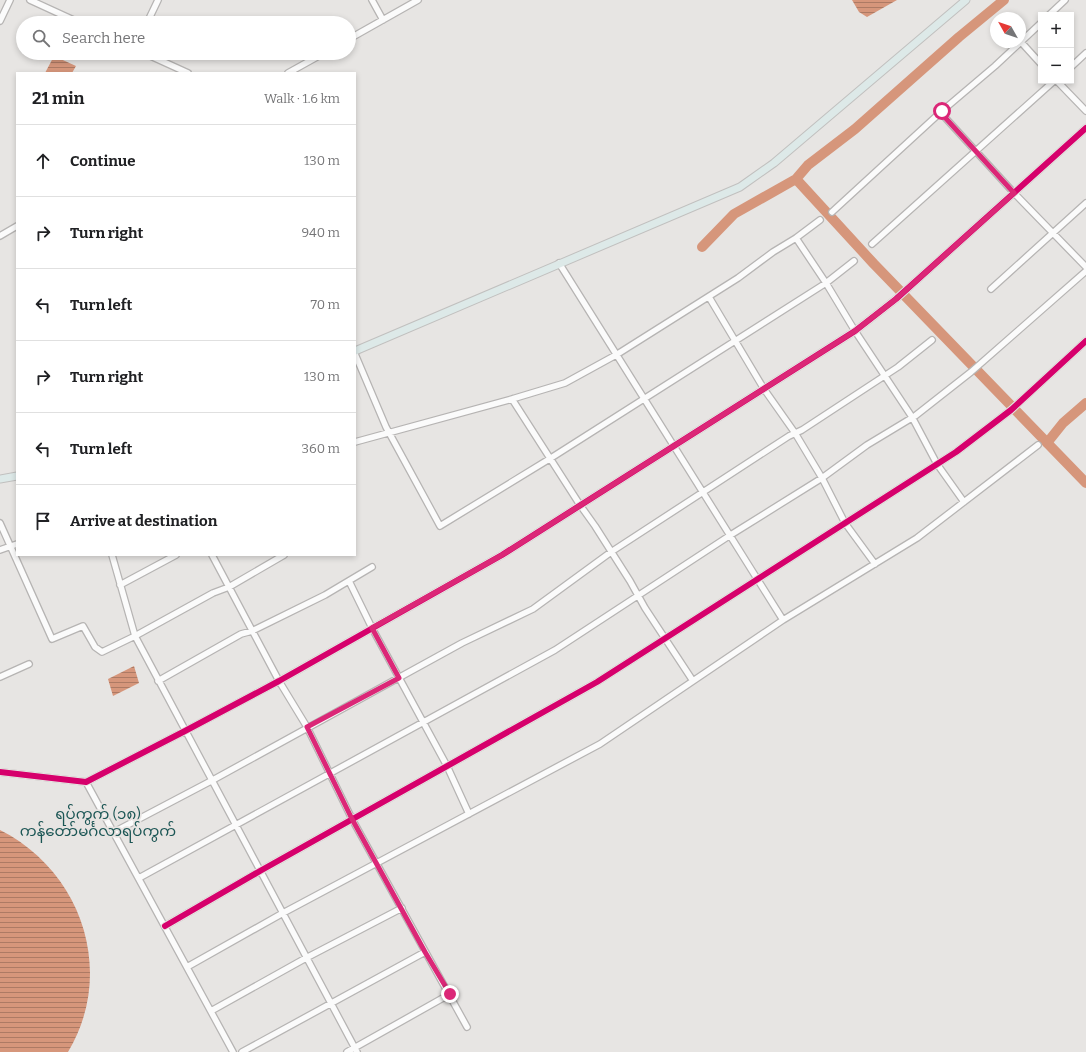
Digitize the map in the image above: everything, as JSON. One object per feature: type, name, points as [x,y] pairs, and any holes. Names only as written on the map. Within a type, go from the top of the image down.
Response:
[{"type":"main road","points":[[356,353],[559,263],[740,187],[774,164],[966,0]]},
{"type":"main road","points":[[0,479],[16,476]]},
{"type":"street","points":[[0,21],[10,0]]},
{"type":"street","points":[[30,0],[65,16]]},
{"type":"street","points":[[150,16],[158,0]]},
{"type":"street","points":[[372,0],[383,20]]},
{"type":"street","points":[[356,35],[418,0]]},
{"type":"street","points":[[1052,12],[1065,0]]},
{"type":"street","points":[[1026,36],[1038,25]]},
{"type":"street","points":[[832,212],[940,112],[1013,48]]},
{"type":"street","points":[[1026,48],[1038,61]]},
{"type":"street","points":[[1074,64],[1086,53]]},
{"type":"street","points":[[159,60],[186,72]]},
{"type":"street","points":[[290,72],[311,60]]},
{"type":"street","points":[[872,244],[1051,84]]},
{"type":"street","points":[[1060,84],[1086,111]]},
{"type":"street","points":[[940,112],[1014,193],[1086,267]]},
{"type":"street","points":[[0,772],[86,782],[279,681],[502,555],[855,331],[896,299],[1086,128]]},
{"type":"street","points":[[991,289],[1086,203]]},
{"type":"street","points":[[356,442],[565,383],[616,355],[709,297],[820,220]]},
{"type":"street","points":[[0,236],[16,227]]},
{"type":"street","points":[[796,238],[912,418],[937,464],[964,502]]},
{"type":"street","points":[[356,355],[389,432],[440,526],[551,458],[826,283],[854,261]]},
{"type":"street","points":[[559,263],[783,620]]},
{"type":"street","points":[[139,878],[555,650],[729,536],[822,478],[867,445],[912,418],[971,372],[1086,271]]},
{"type":"street","points":[[709,297],[764,388],[795,433],[822,478],[845,523],[875,564]]},
{"type":"street","points":[[114,832],[211,781],[462,643],[533,609],[612,552],[702,492],[885,376],[932,340]]},
{"type":"street","points":[[165,926],[352,819],[597,682],[665,639],[956,452],[1011,410],[1086,341]]},
{"type":"street","points":[[512,399],[612,552],[638,596],[693,681]]},
{"type":"street","points":[[187,967],[282,913],[600,744],[783,620],[917,538],[1038,446]]},
{"type":"street","points":[[0,523],[52,639],[83,626],[95,647],[102,652],[135,636],[213,593],[229,587],[282,556]]},
{"type":"street","points":[[0,550],[16,544]]},
{"type":"street","points":[[112,556],[135,636],[355,1050]]},
{"type":"street","points":[[120,585],[174,556]]},
{"type":"street","points":[[213,556],[279,681],[307,727],[376,864],[402,908],[467,1027]]},
{"type":"street","points":[[158,681],[241,634],[252,631],[349,581],[372,567]]},
{"type":"street","points":[[349,581],[372,628],[447,766],[469,814]]},
{"type":"street","points":[[0,677],[29,664]]},
{"type":"street","points":[[86,782],[233,1052]]},
{"type":"street","points":[[211,1011],[306,958],[402,908]]},
{"type":"street","points":[[242,1052],[425,952]]},
{"type":"street","points":[[347,1052],[355,1050],[450,994]]},
{"type":"shaded area","points":[[852,0],[897,0],[867,17],[859,12]]},
{"type":"shaded area","points":[[52,60],[63,60],[76,66],[73,72],[46,72]]},
{"type":"shaded area","points":[[134,666],[139,683],[113,696],[108,679]]},
{"type":"shaded area","points":[[0,830],[28,848],[52,871],[70,897],[83,926],[89,957],[89,989],[82,1021],[68,1052],[0,1052]]},
{"type":"waterway","points":[[702,247],[734,214],[796,179],[808,165],[855,129],[959,37],[1004,0]]},
{"type":"waterway","points":[[796,179],[874,264],[1086,483]]},
{"type":"waterway","points":[[1047,443],[1063,423],[1086,403]]},
{"type":"cycle path","points":[[0,772],[86,782],[279,681],[502,555],[855,331],[896,299],[1086,128]]},
{"type":"cycle path","points":[[165,926],[597,682],[956,452],[1011,410],[1086,341]]},
{"type":"district","name":"ရပ်ကွက် (၁၈) ကန်တော်မင်္ဂလာရပ်ကွက်","points":[[98,822]]},
{"type":"route","points":[[450,994],[376,864],[307,727],[399,678],[372,628],[502,555],[855,331],[896,299],[1014,193],[940,112],[942,111]]}]
